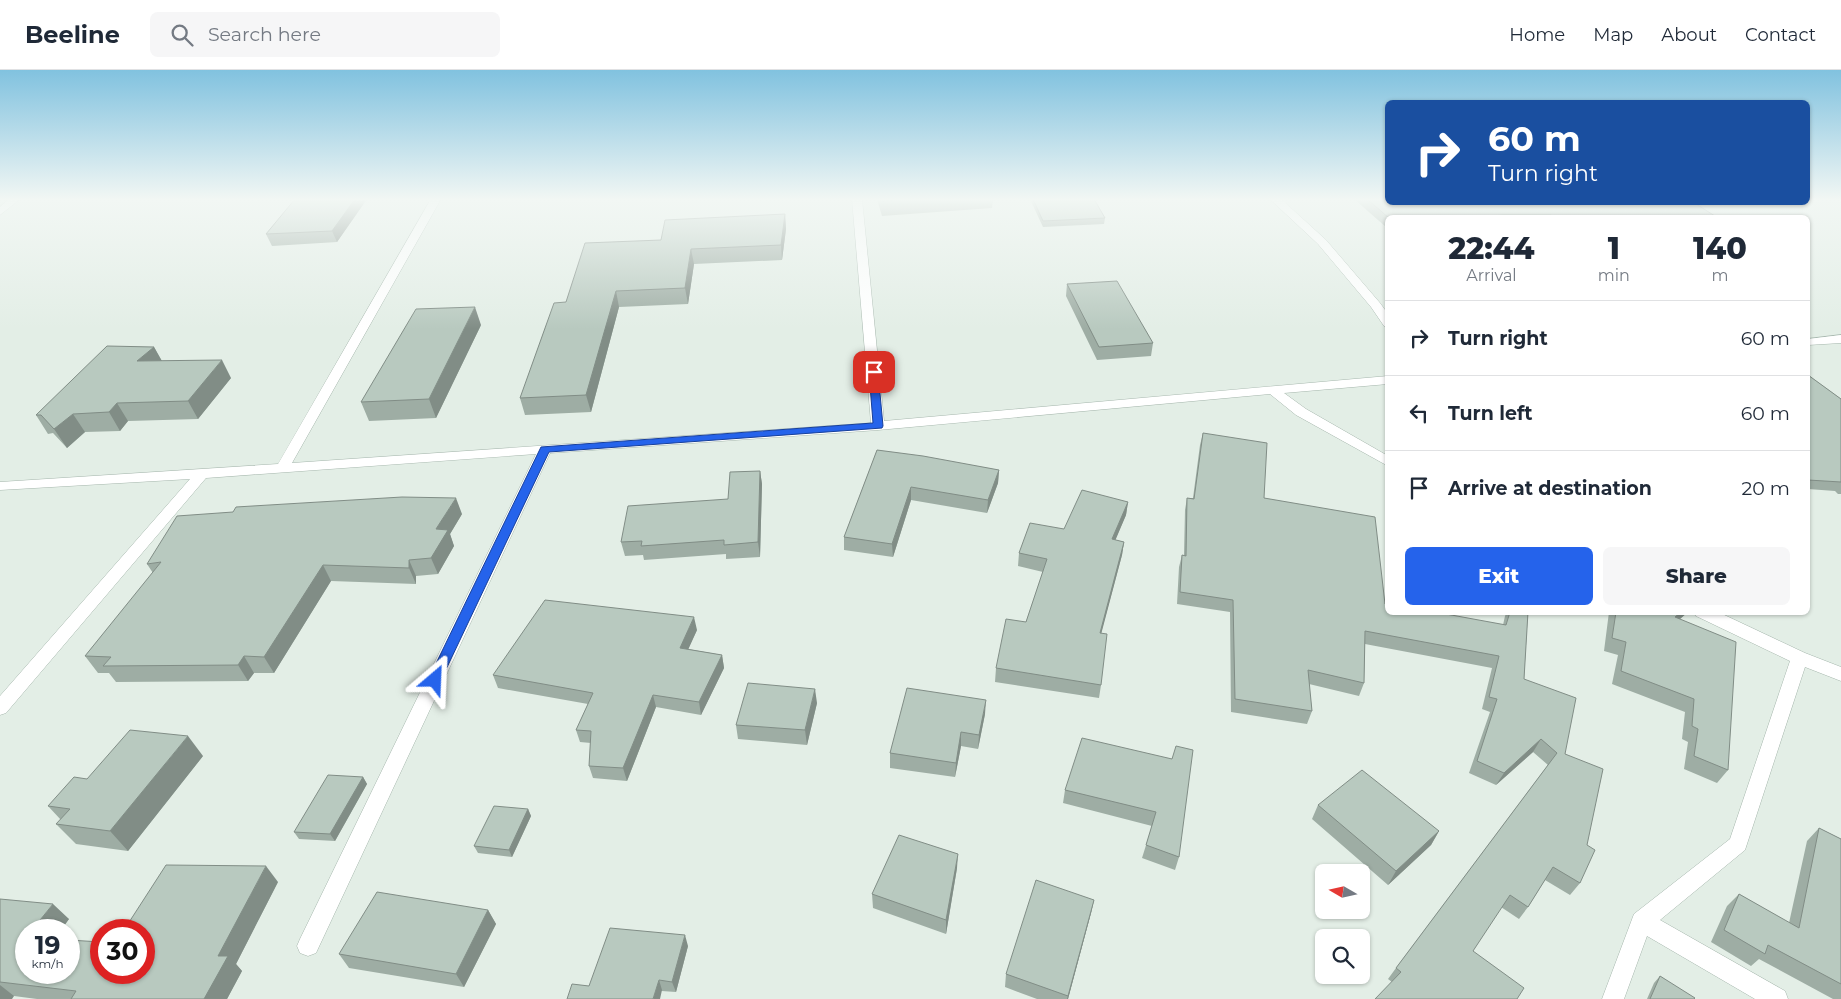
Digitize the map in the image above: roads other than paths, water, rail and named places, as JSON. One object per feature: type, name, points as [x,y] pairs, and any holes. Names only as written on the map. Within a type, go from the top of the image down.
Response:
[{"type":"street","points":[[283,467],[411,242]]},
{"type":"street","points":[[862,242],[878,426]]},
{"type":"street","points":[[1322,242],[1376,305],[1385,319]]},
{"type":"street","points":[[1810,342],[1841,339]]},
{"type":"street","points":[[0,486],[202,474],[878,426],[1385,380]]},
{"type":"street","points":[[1273,391],[1301,412],[1385,460]]},
{"type":"street","points":[[308,946],[545,449]]},
{"type":"street","points":[[0,708],[202,474]]},
{"type":"street","points":[[1708,615],[1799,658],[1841,674]]},
{"type":"street","points":[[1613,999],[1642,921],[1738,844],[1799,658]]},
{"type":"street","points":[[1642,921],[1777,999]]}]
